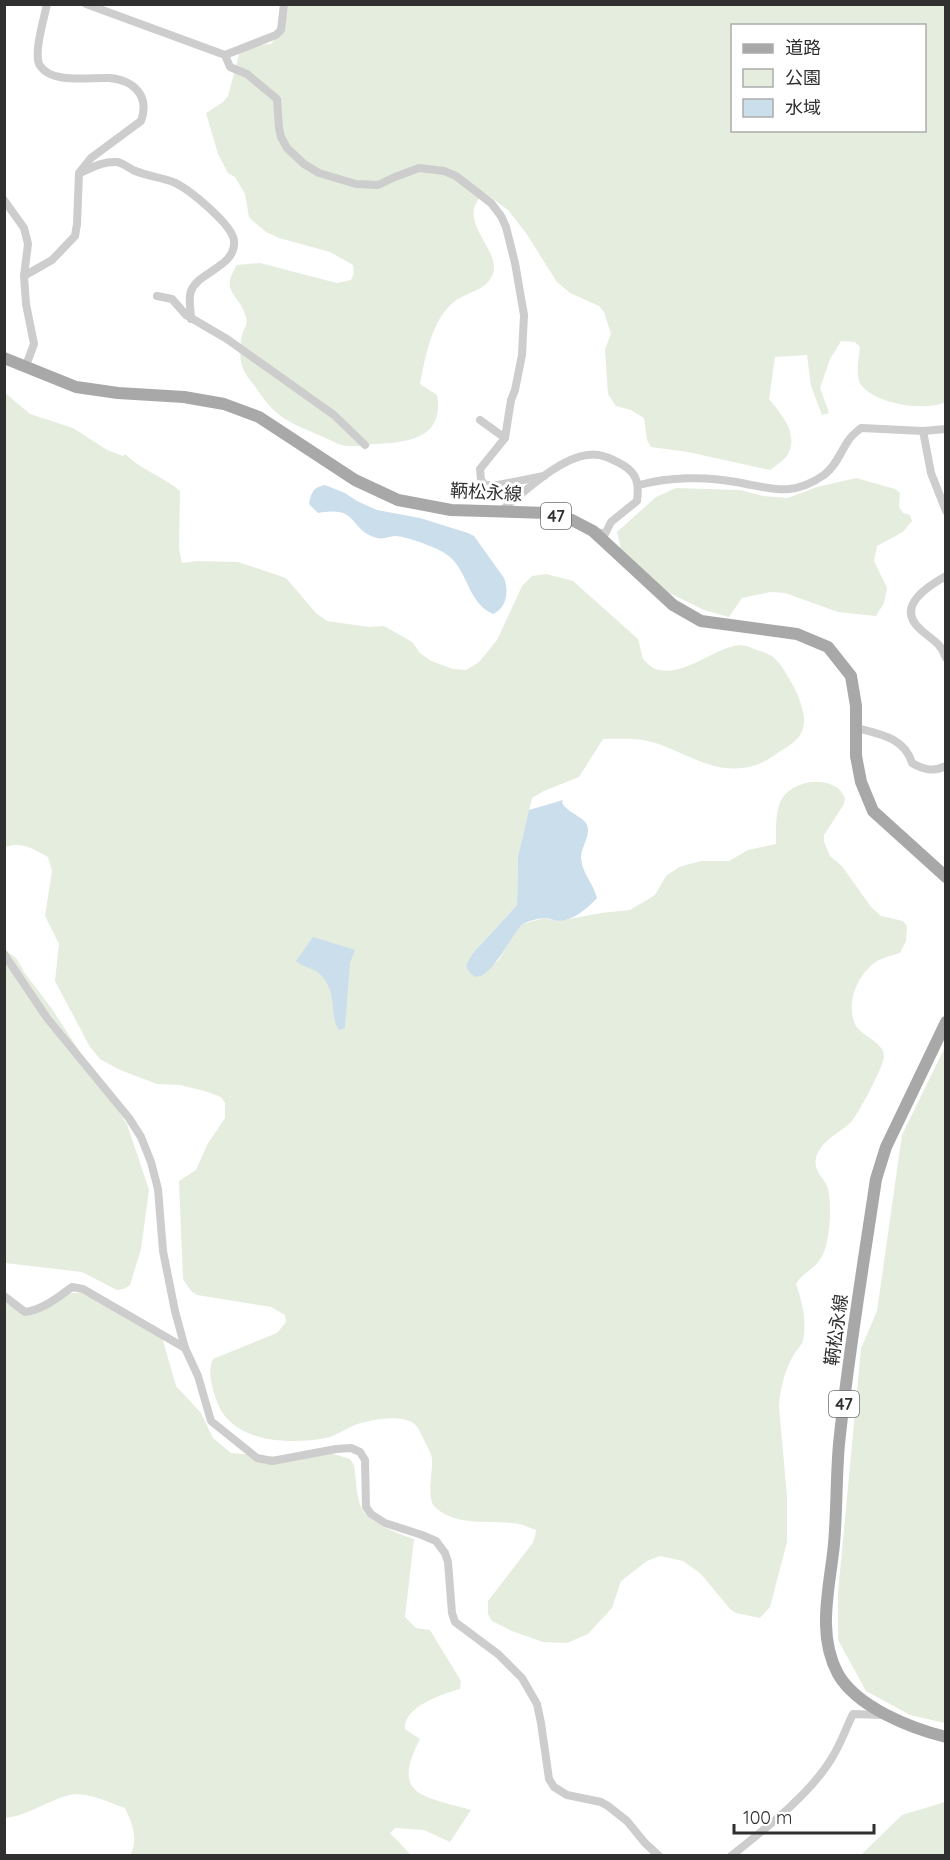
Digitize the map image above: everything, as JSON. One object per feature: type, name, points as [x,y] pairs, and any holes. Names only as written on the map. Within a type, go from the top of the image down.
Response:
[{"type":"main road","name":"鞆松永線","points":[[4,358],[76,387],[118,393],[183,397],[224,404],[259,417],[355,480],[399,500],[451,510],[547,513],[572,520],[593,531],[673,605],[701,621],[797,634],[828,647],[851,676],[857,728],[856,756],[861,782],[873,811],[945,877]]},
{"type":"main road","name":"鞆松永線","points":[[945,1022],[886,1147],[876,1179],[839,1446],[834,1544],[825,1610],[828,1644],[838,1674],[857,1698],[886,1715],[945,1737]]},
{"type":"street","points":[[24,276],[52,260],[75,236],[79,173],[91,158],[141,121],[144,100],[140,92],[118,80],[84,81],[65,78],[47,72],[40,66],[37,56],[46,4]]},
{"type":"street","points":[[86,4],[225,55],[276,35],[281,30],[284,4]]},
{"type":"street","points":[[225,55],[230,67],[247,74],[277,99],[279,128],[287,148],[304,164],[319,173],[356,183],[378,185],[419,168],[444,171],[456,176],[496,208],[506,227],[515,263],[524,315],[522,355],[505,438],[480,469],[481,480],[485,485],[498,485],[544,476]]},
{"type":"street","points":[[79,173],[106,163],[122,163],[134,170],[174,182],[187,190],[227,226],[235,243],[232,251],[226,260],[197,282],[191,290],[191,319]]},
{"type":"street","points":[[4,200],[24,228],[28,244],[24,276],[26,304],[34,344],[25,368]]},
{"type":"street","points":[[157,296],[172,298],[191,319],[227,339],[334,415],[365,445]]},
{"type":"street","points":[[480,420],[505,438]]},
{"type":"street","points":[[639,485],[657,480],[705,479],[785,490],[801,487],[824,474],[836,464],[849,438],[861,428],[923,431],[945,429]]},
{"type":"street","points":[[923,431],[931,473],[945,511]]},
{"type":"street","points":[[501,511],[544,476],[562,465],[587,455],[608,456],[635,476],[639,485],[637,501],[611,522],[605,534],[593,531]]},
{"type":"street","points":[[945,576],[929,585],[912,604],[912,618],[916,625],[939,643],[945,658]]},
{"type":"street","points":[[857,728],[882,735],[901,744],[908,751],[912,763],[922,769],[936,770],[945,765]]},
{"type":"street","points":[[4,954],[47,1018],[129,1118],[141,1137],[158,1189],[163,1251],[185,1348],[198,1376],[211,1420],[257,1458],[272,1461],[351,1448],[360,1452],[365,1460],[366,1507],[371,1514],[385,1523],[436,1541],[445,1553],[448,1562],[452,1613],[455,1622],[498,1654],[522,1678],[537,1704],[549,1779],[554,1787],[567,1795],[601,1802],[608,1806],[627,1821],[659,1856]]},
{"type":"street","points":[[4,1296],[25,1312],[35,1311],[52,1302],[72,1287],[83,1289],[185,1348]]},
{"type":"street","points":[[731,1856],[769,1826],[808,1787],[833,1757],[853,1714],[886,1715]]},
{"type":"green space","points":[[279,5],[945,5],[945,402],[936,405],[914,406],[889,401],[868,392],[861,385],[858,377],[860,347],[855,342],[841,341],[830,359],[820,388],[829,413],[822,415],[811,386],[807,355],[775,357],[769,399],[787,424],[791,446],[787,456],[770,470],[688,452],[651,447],[647,440],[644,418],[631,410],[616,406],[608,394],[605,349],[611,334],[604,312],[599,306],[570,293],[557,282],[526,233],[508,210],[485,193],[476,203],[474,214],[476,225],[492,256],[494,266],[492,276],[485,285],[455,301],[447,308],[435,328],[420,384],[437,395],[438,409],[430,429],[421,435],[399,442],[350,446],[337,443],[290,422],[269,405],[243,369],[240,346],[246,319],[230,287],[232,274],[237,265],[260,263],[337,283],[351,280],[354,273],[353,265],[330,252],[279,238],[266,232],[249,217],[245,194],[235,177],[228,173],[218,154],[206,113],[228,96],[241,47],[271,44],[281,33],[285,19]]},
{"type":"green space","points":[[4,392],[30,414],[73,428],[107,450],[123,456],[125,454],[180,491],[179,549],[182,563],[238,562],[286,578],[316,613],[327,621],[369,627],[384,626],[412,642],[420,653],[431,661],[453,669],[466,670],[479,662],[497,640],[522,586],[532,576],[546,574],[573,581],[638,639],[643,659],[653,668],[664,671],[675,670],[729,647],[740,645],[772,656],[784,670],[800,701],[804,717],[803,728],[793,743],[763,762],[741,768],[727,768],[701,762],[648,741],[603,739],[579,777],[532,798],[518,856],[517,905],[473,953],[481,975],[498,961],[517,929],[523,924],[544,918],[558,921],[630,910],[655,895],[666,876],[679,867],[701,861],[729,861],[748,850],[776,844],[777,813],[783,797],[794,788],[816,782],[836,787],[845,798],[844,804],[824,835],[824,842],[830,856],[842,866],[871,907],[881,916],[903,921],[907,926],[906,941],[900,953],[881,959],[872,965],[860,979],[853,997],[852,1015],[855,1024],[881,1047],[883,1062],[854,1118],[822,1146],[815,1162],[829,1193],[827,1243],[821,1258],[796,1284],[803,1311],[804,1333],[802,1342],[785,1373],[779,1406],[787,1497],[787,1542],[770,1607],[760,1618],[736,1613],[701,1574],[683,1561],[660,1556],[647,1561],[621,1581],[612,1608],[588,1634],[567,1643],[543,1642],[512,1631],[492,1621],[488,1614],[488,1601],[532,1544],[536,1530],[519,1524],[475,1522],[454,1518],[435,1507],[430,1491],[431,1456],[415,1424],[400,1419],[368,1421],[326,1438],[295,1441],[262,1438],[247,1433],[223,1414],[216,1399],[210,1374],[213,1359],[277,1333],[286,1322],[285,1315],[271,1307],[197,1295],[191,1291],[183,1279],[179,1181],[196,1170],[207,1145],[225,1118],[225,1103],[221,1097],[205,1091],[180,1085],[157,1084],[120,1070],[100,1059],[90,1047],[55,981],[59,944],[45,916],[52,871],[48,857],[22,845],[5,847]]},
{"type":"green space","points":[[856,478],[895,489],[900,493],[899,507],[903,513],[910,515],[912,521],[903,532],[877,546],[874,561],[887,588],[884,603],[876,616],[838,612],[785,593],[770,592],[742,598],[729,617],[704,610],[661,589],[622,554],[617,532],[656,497],[676,488],[740,490],[763,496],[788,498],[817,487]]},
{"type":"green space","points":[[4,949],[17,959],[127,1124],[149,1190],[141,1249],[130,1285],[124,1289],[117,1290],[82,1272],[5,1263]]},
{"type":"green space","points":[[945,1047],[945,1723],[910,1715],[866,1691],[838,1640],[838,1593],[861,1349],[877,1311],[902,1135]]},
{"type":"green space","points":[[81,1293],[102,1300],[162,1337],[176,1386],[201,1413],[213,1438],[231,1453],[280,1457],[330,1453],[350,1459],[354,1465],[359,1502],[365,1513],[384,1527],[414,1539],[405,1617],[416,1628],[430,1630],[461,1681],[460,1689],[425,1703],[410,1714],[406,1721],[405,1729],[420,1739],[409,1773],[411,1783],[426,1797],[471,1810],[450,1842],[424,1830],[395,1828],[390,1833],[412,1856],[130,1855],[134,1837],[125,1808],[96,1798],[81,1794],[66,1796],[21,1815],[5,1818],[5,1303],[27,1309],[57,1295]]},
{"type":"green space","points":[[945,1802],[945,1855],[861,1855],[902,1815]]},
{"type":"water","points":[[325,485],[377,510],[420,518],[474,536],[504,578],[506,599],[501,608],[493,614],[478,603],[456,564],[440,550],[395,536],[377,538],[361,530],[341,512],[318,513],[309,504],[310,500],[315,489]]},
{"type":"water","points":[[563,800],[562,803],[568,810],[587,825],[588,834],[581,858],[583,868],[597,898],[585,910],[570,919],[559,921],[543,918],[523,924],[488,971],[480,976],[472,975],[466,965],[473,953],[517,905],[518,856],[529,810]]},
{"type":"water","points":[[313,937],[355,950],[350,963],[345,1028],[339,1030],[334,1017],[332,997],[326,982],[319,973],[296,961]]}]
